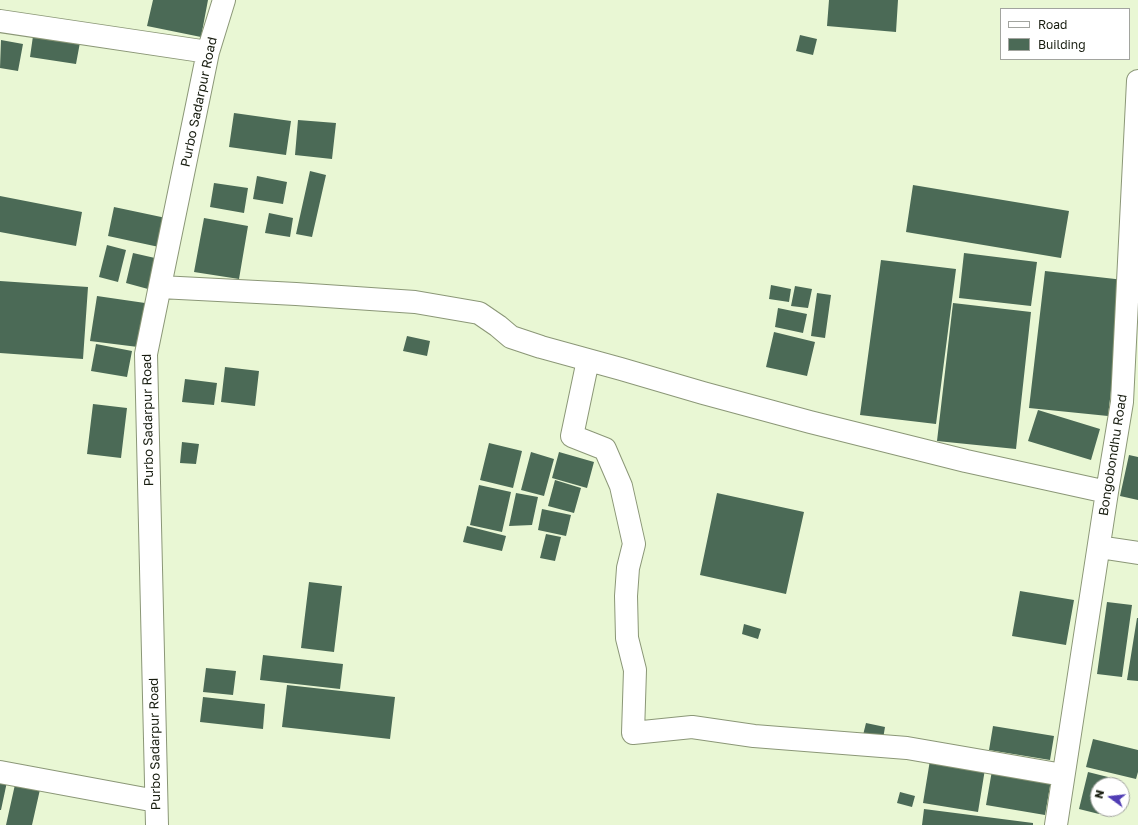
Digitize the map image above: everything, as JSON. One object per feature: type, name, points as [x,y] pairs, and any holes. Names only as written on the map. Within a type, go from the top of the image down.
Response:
[{"type":"street","name":"Purbo Sadarpur Road","points":[[157,825],[146,354],[208,52],[224,0]]},
{"type":"street","points":[[0,21],[208,52]]},
{"type":"street","name":"Bongobondhu Road","points":[[1056,825],[1107,492],[1130,403],[1138,81]]},
{"type":"street","points":[[160,287],[415,302],[479,313],[511,337],[541,347],[817,424],[966,461],[1107,492]]},
{"type":"street","points":[[588,360],[572,436],[605,449],[621,486],[634,544],[628,568],[626,596],[627,638],[635,670],[633,733],[692,727],[754,736],[907,748],[1063,775]]},
{"type":"street","points":[[1099,547],[1138,553]]},
{"type":"street","points":[[0,772],[156,801]]},
{"type":"building","points":[[153,0],[208,0],[201,37],[147,26]]},
{"type":"building","points":[[829,0],[898,0],[896,32],[827,26]]},
{"type":"building","points":[[34,29],[81,37],[76,64],[30,57]]},
{"type":"building","points":[[800,35],[817,39],[813,55],[796,51]]},
{"type":"building","points":[[1,40],[23,44],[18,71],[0,68]]},
{"type":"building","points":[[234,113],[291,121],[286,155],[229,147]]},
{"type":"building","points":[[298,120],[336,123],[332,159],[295,155]]},
{"type":"building","points":[[310,171],[326,175],[312,237],[296,234]]},
{"type":"building","points":[[257,176],[287,182],[283,204],[253,199]]},
{"type":"building","points":[[214,183],[248,188],[244,213],[210,207]]},
{"type":"building","points":[[913,185],[1069,211],[1061,258],[906,232]]},
{"type":"building","points":[[0,196],[82,212],[76,246],[0,232]]},
{"type":"building","points":[[114,207],[166,218],[159,247],[108,236]]},
{"type":"building","points":[[269,213],[293,218],[290,237],[265,233]]},
{"type":"building","points":[[204,218],[248,226],[239,279],[194,272]]},
{"type":"building","points":[[107,245],[126,250],[118,282],[99,277]]},
{"type":"building","points":[[133,253],[155,258],[148,289],[126,283]]},
{"type":"building","points":[[964,253],[1037,262],[1031,306],[959,298]]},
{"type":"building","points":[[881,260],[956,269],[936,424],[860,415]]},
{"type":"building","points":[[1045,271],[1124,280],[1108,416],[1029,408]]},
{"type":"building","points":[[0,281],[88,287],[83,359],[0,353]]},
{"type":"building","points":[[771,285],[791,289],[789,302],[769,299]]},
{"type":"building","points":[[795,286],[812,289],[808,308],[791,306]]},
{"type":"building","points":[[817,293],[831,295],[825,338],[811,336]]},
{"type":"building","points":[[97,296],[145,303],[138,347],[90,341]]},
{"type":"building","points":[[953,303],[1031,312],[1016,449],[937,441]]},
{"type":"building","points":[[778,308],[807,314],[803,333],[775,327]]},
{"type":"building","points":[[774,332],[815,342],[807,376],[766,367]]},
{"type":"building","points":[[407,336],[430,341],[427,356],[403,351]]},
{"type":"building","points":[[96,344],[132,351],[127,377],[91,371]]},
{"type":"building","points":[[225,367],[259,371],[255,406],[221,402]]},
{"type":"building","points":[[185,379],[217,383],[214,405],[182,402]]},
{"type":"building","points":[[93,404],[127,408],[121,458],[87,454]]},
{"type":"building","points":[[1038,410],[1100,429],[1091,460],[1028,441]]},
{"type":"building","points":[[182,442],[199,444],[196,464],[180,463]]},
{"type":"building","points":[[489,443],[522,451],[513,488],[480,480]]},
{"type":"building","points":[[531,452],[554,459],[544,496],[521,490]]},
{"type":"building","points":[[559,452],[594,462],[587,488],[552,478]]},
{"type":"building","points":[[1129,455],[1138,457],[1138,500],[1120,496]]},
{"type":"building","points":[[555,480],[581,488],[574,513],[548,506]]},
{"type":"building","points":[[479,485],[511,492],[502,532],[470,525]]},
{"type":"building","points":[[516,493],[538,497],[532,525],[509,526]]},
{"type":"building","points":[[717,493],[804,512],[786,594],[700,575]]},
{"type":"building","points":[[542,509],[571,515],[566,536],[538,530]]},
{"type":"building","points":[[467,526],[506,536],[502,551],[463,542]]},
{"type":"building","points":[[546,534],[561,537],[555,561],[540,558]]},
{"type":"building","points":[[309,582],[342,586],[334,652],[301,648]]},
{"type":"building","points":[[1020,591],[1074,600],[1066,645],[1012,636]]},
{"type":"building","points":[[1107,602],[1132,605],[1122,677],[1097,674]]},
{"type":"building","points":[[1138,618],[1138,681],[1127,680]]},
{"type":"building","points":[[744,624],[761,629],[758,639],[742,634]]},
{"type":"building","points":[[263,655],[343,664],[340,689],[260,680]]},
{"type":"building","points":[[206,668],[236,671],[233,695],[203,692]]},
{"type":"building","points":[[287,685],[395,697],[390,739],[282,727]]},
{"type":"building","points":[[203,697],[265,704],[263,729],[200,722]]},
{"type":"building","points":[[866,723],[885,727],[883,739],[863,735]]},
{"type":"building","points":[[993,726],[1054,736],[1050,760],[989,750]]},
{"type":"building","points":[[1093,739],[1138,750],[1138,772],[1136,779],[1086,767]]},
{"type":"building","points":[[994,759],[1053,769],[1045,815],[986,805]]},
{"type":"building","points":[[930,760],[985,769],[978,812],[923,803]]},
{"type":"building","points":[[1088,772],[1108,777],[1090,777],[1090,812],[1079,809]]},
{"type":"building","points":[[0,776],[8,777],[1,810],[0,810]]},
{"type":"building","points":[[16,780],[41,785],[32,825],[6,825]]},
{"type":"building","points":[[900,792],[915,796],[912,807],[897,803]]},
{"type":"building","points":[[924,809],[1033,823],[1033,825],[922,825]]}]
